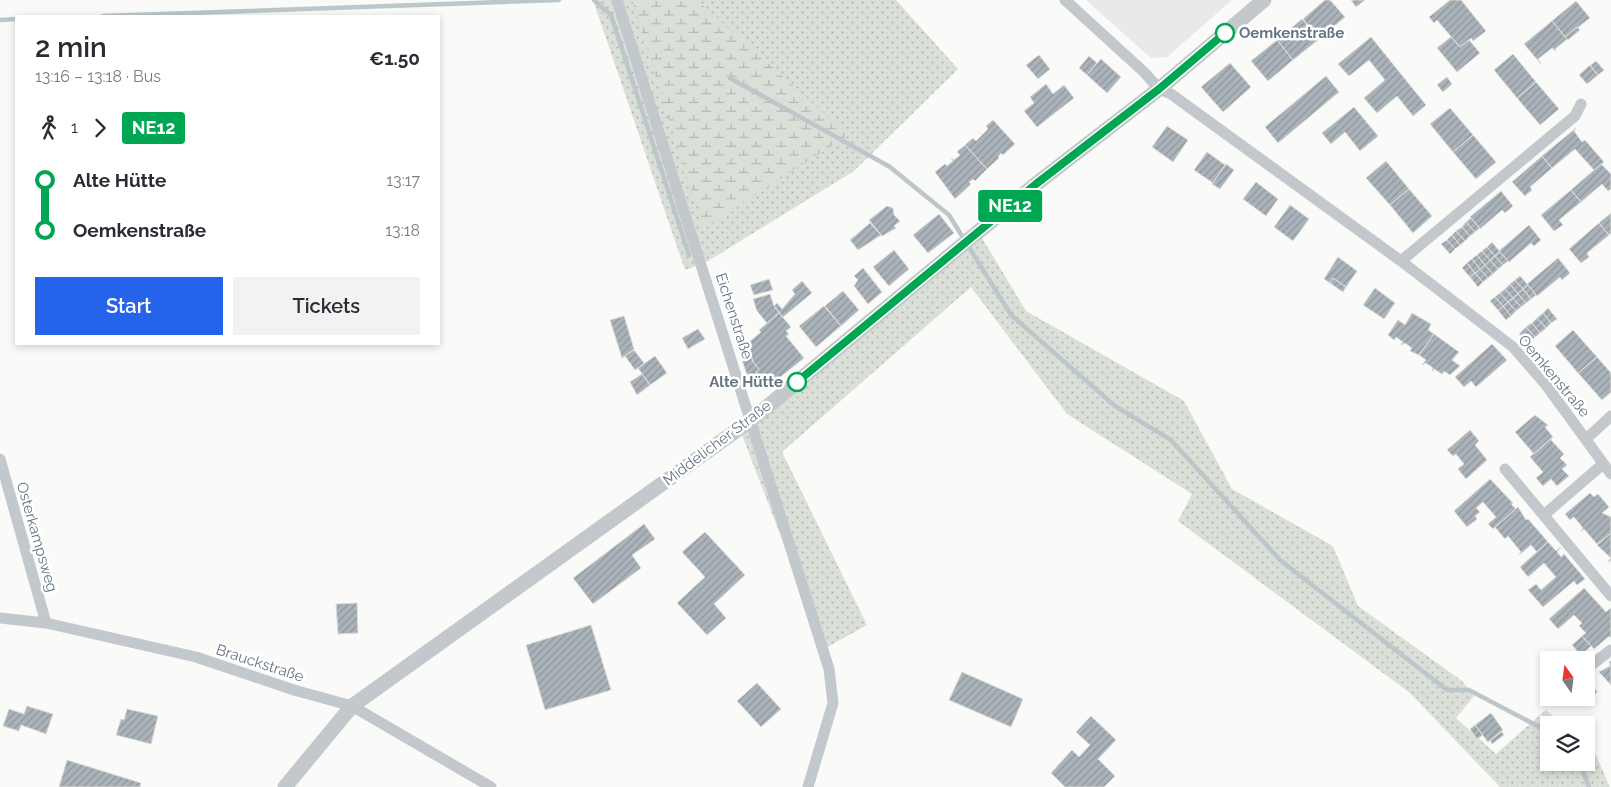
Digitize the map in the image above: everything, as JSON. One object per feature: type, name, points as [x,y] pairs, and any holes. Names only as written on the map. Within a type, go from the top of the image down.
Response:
[{"type":"street","name":"Eichenstraße","points":[[617,0],[829,669],[833,703],[808,787]]},
{"type":"street","name":"Oemkenstraße","points":[[1065,0],[1144,72],[1159,89],[1179,100],[1401,261],[1513,347],[1546,385],[1611,474]]},
{"type":"street","name":"Middelicher Straße","points":[[285,787],[352,706],[751,420],[1036,184],[1159,89],[1264,0]]},
{"type":"street","points":[[1401,261],[1575,116],[1581,104]]},
{"type":"street","name":"Oemkenstraße","points":[[1586,439],[1611,416]]},
{"type":"street","name":"Osterkampsweg","points":[[0,459],[46,623]]},
{"type":"street","points":[[1544,515],[1603,464]]},
{"type":"street","points":[[1504,469],[1611,596]]},
{"type":"street","name":"Brauckstraße","points":[[0,618],[46,623],[196,657],[294,690],[352,706],[491,787]]},
{"type":"street","points":[[1595,662],[1611,650]]},
{"type":"shaded area","points":[[1086,0],[1232,0],[1167,57],[1151,58]]},
{"type":"green space","points":[[593,0],[896,0],[958,69],[854,171],[705,263],[685,270]]},
{"type":"green space","points":[[632,0],[697,0],[848,135],[703,229]]},
{"type":"green space","points":[[979,233],[1026,311],[1184,401],[1232,489],[1333,546],[1358,606],[1462,681],[1474,696],[1456,718],[1496,754],[1546,710],[1553,716],[1540,716],[1540,771],[1595,771],[1595,753],[1610,787],[1500,787],[1410,693],[1178,521],[1192,494],[1067,414],[971,287],[782,452],[867,625],[824,649],[742,435]]},
{"type":"building","points":[[1325,0],[1330,0],[1345,17],[1319,39],[1303,19]]},
{"type":"building","points":[[1351,0],[1365,0],[1356,7]]},
{"type":"building","points":[[1450,0],[1461,0],[1486,31],[1473,41],[1471,38],[1460,47],[1437,20],[1434,23],[1429,17]]},
{"type":"building","points":[[1576,1],[1590,18],[1565,37],[1552,21]]},
{"type":"building","points":[[1302,19],[1319,39],[1293,60],[1277,40]]},
{"type":"building","points":[[1552,21],[1567,39],[1555,49],[1556,51],[1552,48],[1538,59],[1541,64],[1524,44]]},
{"type":"building","points":[[1577,27],[1580,30],[1568,40],[1565,37]]},
{"type":"building","points":[[1371,37],[1426,105],[1413,116],[1397,96],[1377,113],[1364,98],[1385,80],[1369,60],[1349,76],[1338,64]]},
{"type":"building","points":[[1451,37],[1460,47],[1469,40],[1480,53],[1457,72],[1437,48]]},
{"type":"building","points":[[1277,40],[1293,60],[1268,81],[1251,61]]},
{"type":"building","points":[[1513,54],[1536,82],[1517,98],[1494,70]]},
{"type":"building","points":[[1039,55],[1050,69],[1038,79],[1026,65]]},
{"type":"building","points":[[1089,56],[1097,63],[1087,75],[1079,68]]},
{"type":"building","points":[[1101,59],[1121,77],[1107,93],[1087,75]]},
{"type":"building","points":[[1596,61],[1604,70],[1598,75],[1590,66]]},
{"type":"building","points":[[1230,63],[1251,87],[1223,112],[1201,87]]},
{"type":"building","points":[[1590,65],[1598,75],[1587,84],[1579,75]]},
{"type":"building","points":[[1326,76],[1339,92],[1278,143],[1265,127]]},
{"type":"building","points":[[1447,77],[1452,84],[1443,92],[1437,85]]},
{"type":"building","points":[[1536,82],[1559,109],[1540,125],[1517,98]]},
{"type":"building","points":[[1046,84],[1053,94],[1064,85],[1074,98],[1037,127],[1024,111],[1034,103],[1030,97]]},
{"type":"building","points":[[1354,107],[1378,136],[1360,151],[1345,132],[1331,144],[1322,133]]},
{"type":"building","points":[[1450,108],[1473,135],[1453,152],[1430,124]]},
{"type":"building","points":[[993,120],[1015,144],[1003,155],[1001,153],[999,158],[987,169],[965,145],[973,138],[976,141],[988,129],[986,126]]},
{"type":"building","points":[[1167,126],[1188,140],[1173,162],[1152,147]]},
{"type":"building","points":[[1576,128],[1574,131],[1582,142],[1585,140],[1604,162],[1594,170],[1575,149],[1552,168],[1542,156]]},
{"type":"building","points":[[1473,135],[1496,162],[1476,179],[1453,152]]},
{"type":"building","points":[[965,145],[987,169],[975,181],[973,179],[969,182],[971,184],[955,199],[935,172],[945,164],[947,166],[953,161],[951,158],[954,160],[960,155],[957,152]]},
{"type":"building","points":[[1207,152],[1225,165],[1213,183],[1194,170]]},
{"type":"building","points":[[1542,156],[1552,168],[1530,187],[1532,190],[1525,196],[1512,182]]},
{"type":"building","points":[[1386,161],[1409,189],[1390,205],[1366,178]]},
{"type":"building","points":[[1226,164],[1234,170],[1220,189],[1212,184]]},
{"type":"building","points":[[1601,164],[1611,174],[1611,189],[1608,191],[1602,184],[1581,202],[1571,190]]},
{"type":"building","points":[[1256,182],[1278,199],[1266,216],[1243,199]]},
{"type":"building","points":[[1409,189],[1432,216],[1413,233],[1390,205]]},
{"type":"building","points":[[1571,190],[1581,202],[1559,220],[1563,225],[1554,231],[1541,215]]},
{"type":"building","points":[[1501,191],[1513,206],[1505,213],[1502,210],[1480,229],[1470,217]]},
{"type":"building","points":[[1290,205],[1309,219],[1293,241],[1274,227]]},
{"type":"building","points":[[887,206],[893,208],[894,215],[900,221],[894,226],[896,228],[882,236],[869,220]]},
{"type":"building","points":[[1611,213],[1611,233],[1609,235],[1599,223]]},
{"type":"building","points":[[939,214],[954,233],[928,253],[913,235]]},
{"type":"building","points":[[1471,218],[1480,228],[1475,232],[1466,222]]},
{"type":"building","points":[[1466,222],[1475,232],[1470,236],[1462,227]]},
{"type":"building","points":[[870,223],[881,235],[858,250],[850,240]]},
{"type":"building","points":[[1599,223],[1609,235],[1587,253],[1589,257],[1581,263],[1569,249]]},
{"type":"building","points":[[1529,225],[1541,240],[1534,246],[1531,243],[1509,262],[1499,251]]},
{"type":"building","points":[[1462,227],[1470,236],[1465,241],[1456,231]]},
{"type":"building","points":[[1456,231],[1465,241],[1460,245],[1452,235]]},
{"type":"building","points":[[1452,235],[1460,245],[1455,249],[1447,240]]},
{"type":"building","points":[[1447,240],[1455,249],[1450,254],[1441,244]]},
{"type":"building","points":[[1492,242],[1500,252],[1495,256],[1487,247]]},
{"type":"building","points":[[1487,247],[1495,256],[1490,260],[1482,251]]},
{"type":"building","points":[[894,250],[909,269],[889,286],[873,267]]},
{"type":"building","points":[[1482,251],[1490,260],[1485,265],[1477,255]]},
{"type":"building","points":[[1500,252],[1508,261],[1503,265],[1495,256]]},
{"type":"building","points":[[1477,255],[1485,265],[1480,269],[1472,259]]},
{"type":"building","points":[[1495,256],[1503,265],[1498,269],[1490,260]]},
{"type":"building","points":[[1338,257],[1357,271],[1346,287],[1333,278],[1330,283],[1324,279]]},
{"type":"building","points":[[1558,258],[1570,273],[1562,280],[1560,277],[1537,296],[1527,284]]},
{"type":"building","points":[[1472,259],[1480,269],[1475,273],[1467,263]]},
{"type":"building","points":[[1490,260],[1498,269],[1493,274],[1485,265]]},
{"type":"building","points":[[1467,263],[1475,273],[1470,277],[1462,268]]},
{"type":"building","points":[[1485,265],[1493,274],[1488,278],[1480,269]]},
{"type":"building","points":[[863,268],[882,292],[868,304],[854,286],[858,280],[854,276]]},
{"type":"building","points":[[1480,269],[1488,278],[1483,282],[1475,273]]},
{"type":"building","points":[[1475,273],[1483,282],[1478,287],[1470,277]]},
{"type":"building","points":[[1520,276],[1528,285],[1523,289],[1515,280]]},
{"type":"building","points":[[1333,278],[1346,287],[1343,292],[1330,283]]},
{"type":"building","points":[[769,279],[773,290],[754,295],[750,285]]},
{"type":"building","points":[[1515,280],[1523,289],[1518,294],[1510,284]]},
{"type":"building","points":[[802,281],[812,293],[783,317],[774,306],[777,303],[782,309],[795,294],[792,290]]},
{"type":"building","points":[[1510,284],[1518,294],[1513,298],[1505,289]]},
{"type":"building","points":[[1528,285],[1536,295],[1531,299],[1523,289]]},
{"type":"building","points":[[1375,288],[1395,303],[1384,319],[1363,305]]},
{"type":"building","points":[[1505,289],[1513,298],[1508,302],[1500,293]]},
{"type":"building","points":[[1523,289],[1531,299],[1526,303],[1518,294]]},
{"type":"building","points":[[843,291],[859,310],[841,326],[825,306]]},
{"type":"building","points":[[1500,293],[1508,302],[1503,306],[1495,297]]},
{"type":"building","points":[[770,294],[774,306],[779,313],[767,323],[757,311],[753,299]]},
{"type":"building","points":[[1518,294],[1526,303],[1521,307],[1513,298]]},
{"type":"building","points":[[1495,297],[1503,306],[1498,310],[1490,301]]},
{"type":"building","points":[[1513,298],[1521,307],[1516,311],[1508,302]]},
{"type":"building","points":[[1508,302],[1516,311],[1511,316],[1503,306]]},
{"type":"building","points":[[824,306],[841,326],[816,347],[799,326]]},
{"type":"building","points":[[1503,306],[1511,316],[1506,320],[1498,310]]},
{"type":"building","points":[[1548,308],[1557,319],[1551,323],[1543,313]]},
{"type":"building","points":[[779,313],[791,327],[786,331],[789,334],[786,336],[804,358],[773,383],[765,382],[756,372],[759,369],[753,362],[748,343],[761,332],[759,330]]},
{"type":"building","points":[[1412,313],[1431,324],[1428,330],[1434,334],[1419,355],[1410,351],[1412,348],[1405,343],[1401,345],[1403,342],[1396,337],[1394,340],[1388,335],[1398,320],[1405,325]]},
{"type":"building","points":[[1543,313],[1551,323],[1546,328],[1537,318]]},
{"type":"building","points":[[624,316],[634,349],[622,358],[610,320]]},
{"type":"building","points":[[1537,318],[1546,328],[1540,333],[1532,323]]},
{"type":"building","points":[[1532,323],[1540,333],[1535,337],[1526,327]]},
{"type":"building","points":[[1526,327],[1535,337],[1528,344],[1519,334]]},
{"type":"building","points":[[698,329],[705,339],[688,349],[682,338]]},
{"type":"building","points":[[1573,330],[1597,357],[1578,373],[1555,346]]},
{"type":"building","points":[[1434,334],[1459,352],[1452,360],[1460,366],[1450,375],[1444,371],[1442,374],[1434,369],[1432,372],[1433,368],[1426,363],[1422,365],[1426,360],[1419,355]]},
{"type":"building","points":[[748,343],[753,362],[759,369],[756,372],[765,382],[749,381],[739,351]]},
{"type":"building","points":[[1492,344],[1507,360],[1476,387],[1471,381],[1464,387],[1455,377]]},
{"type":"building","points":[[634,350],[644,363],[635,370],[625,356]]},
{"type":"building","points":[[655,356],[667,373],[650,385],[638,368]]},
{"type":"building","points":[[1597,357],[1611,373],[1611,392],[1602,400],[1578,373]]},
{"type":"building","points":[[642,374],[650,385],[637,395],[630,382]]},
{"type":"building","points":[[1535,415],[1548,425],[1545,427],[1553,437],[1534,454],[1515,432]]},
{"type":"building","points":[[1470,430],[1479,441],[1475,445],[1487,460],[1466,479],[1458,469],[1464,464],[1456,454],[1453,456],[1447,450]]},
{"type":"building","points":[[1553,436],[1551,440],[1564,454],[1560,458],[1567,465],[1562,469],[1569,476],[1557,486],[1551,479],[1543,486],[1536,478],[1543,472],[1530,457]]},
{"type":"building","points":[[1490,479],[1513,503],[1511,504],[1516,509],[1493,529],[1488,524],[1496,517],[1483,502],[1476,508],[1480,512],[1475,516],[1477,519],[1467,527],[1454,511]]},
{"type":"building","points":[[1590,493],[1594,497],[1598,494],[1609,507],[1602,513],[1611,517],[1611,533],[1597,544],[1584,529],[1581,532],[1583,528],[1574,517],[1570,520],[1565,514]]},
{"type":"building","points":[[1518,507],[1526,520],[1528,519],[1548,542],[1537,552],[1531,545],[1519,555],[1521,552],[1508,536],[1505,539],[1495,527]]},
{"type":"building","points":[[644,524],[655,539],[632,555],[641,568],[593,604],[573,578]]},
{"type":"building","points":[[705,532],[745,575],[714,604],[726,618],[707,635],[677,603],[705,577],[682,552]]},
{"type":"building","points":[[1611,533],[1611,558],[1597,545]]},
{"type":"building","points":[[1548,542],[1556,551],[1561,547],[1557,552],[1561,557],[1564,554],[1585,579],[1577,585],[1574,581],[1543,607],[1528,590],[1536,584],[1541,590],[1556,577],[1544,563],[1528,577],[1520,567]]},
{"type":"building","points":[[1584,588],[1606,612],[1611,608],[1611,637],[1608,637],[1594,649],[1582,636],[1586,633],[1579,626],[1582,623],[1574,615],[1558,629],[1549,619]]},
{"type":"building","points":[[357,603],[358,633],[338,634],[336,604]]},
{"type":"building","points":[[591,625],[611,690],[545,710],[526,645]]},
{"type":"building","points":[[1582,636],[1591,646],[1585,651],[1577,651],[1572,645]]},
{"type":"building","points":[[1609,661],[1611,661],[1611,685],[1599,672],[1610,666]]},
{"type":"building","points":[[962,672],[1023,699],[1011,727],[949,700]]},
{"type":"building","points":[[757,683],[781,709],[761,727],[737,701]]},
{"type":"building","points":[[27,706],[53,714],[46,734],[21,725],[19,731],[3,726],[9,709],[24,714]]},
{"type":"building","points":[[127,709],[158,716],[151,744],[116,735],[121,719],[124,720]]},
{"type":"building","points":[[1491,713],[1503,730],[1488,742],[1475,725]]},
{"type":"building","points":[[1091,716],[1116,740],[1098,759],[1115,776],[1104,787],[1065,787],[1051,773],[1072,750],[1079,757],[1090,745],[1076,732]]},
{"type":"building","points":[[1475,725],[1483,735],[1477,739],[1470,729]]},
{"type":"building","points":[[1502,732],[1504,735],[1492,744],[1490,740]]},
{"type":"building","points":[[67,760],[141,783],[140,787],[59,787]]},
{"type":"waterway","points":[[132,15],[559,0]]},
{"type":"waterway","points":[[594,0],[611,15],[689,255]]},
{"type":"waterway","points":[[0,20],[15,19]]},
{"type":"waterway","points":[[730,78],[890,167],[949,215],[1011,315],[1115,406],[1171,440],[1280,560],[1447,690],[1469,690],[1540,727]]},
{"type":"waterway","points":[[1583,771],[1589,787]]},
{"type":"bus line","name":"NE12","points":[[797,382],[1036,184],[1159,89],[1225,33]]},
{"type":"place","name":"Oemkenstraße","points":[[1225,33]]},
{"type":"place","name":"Alte Hütte","points":[[797,382]]}]
